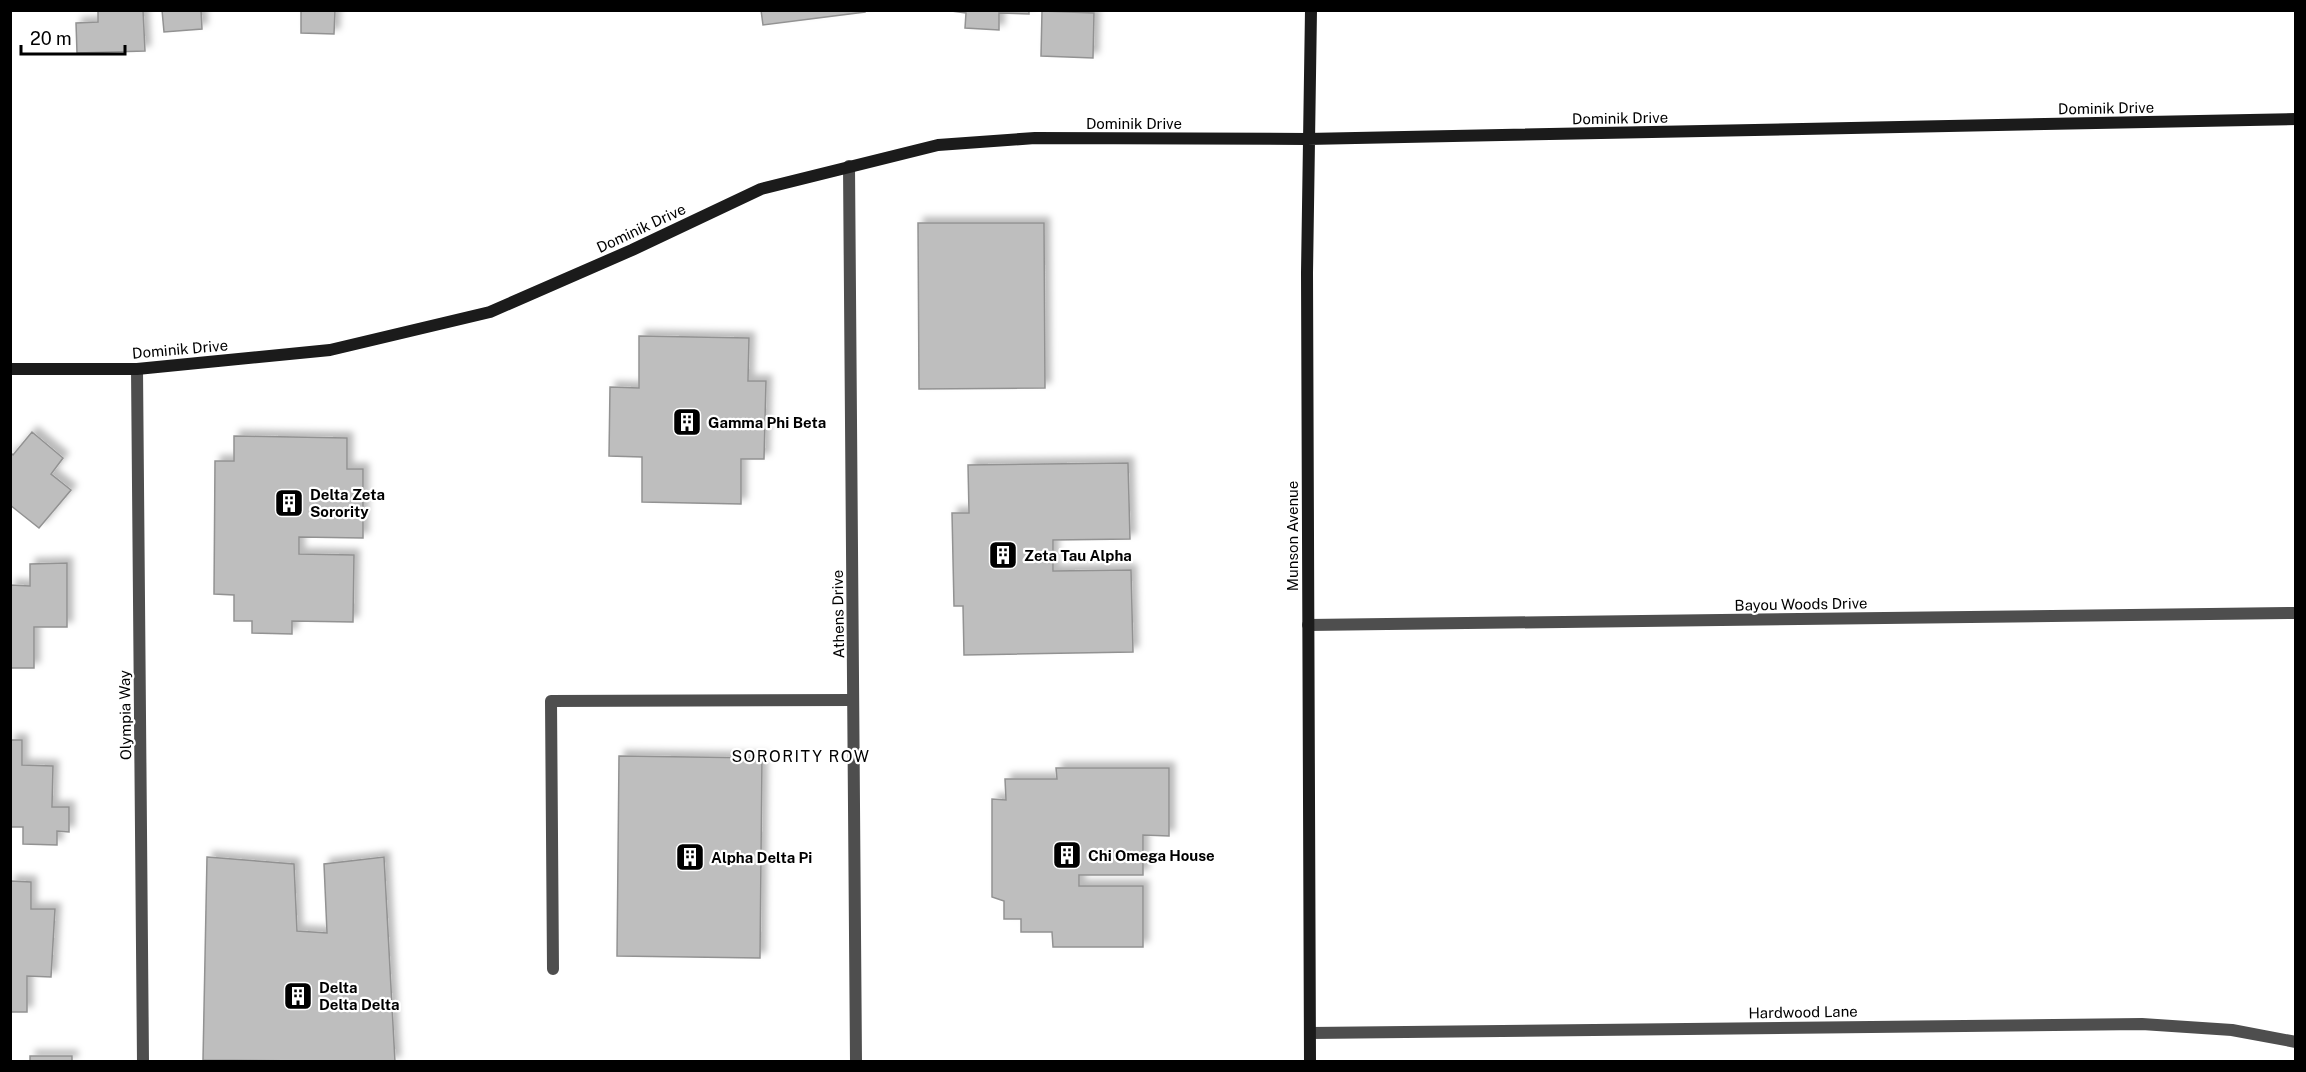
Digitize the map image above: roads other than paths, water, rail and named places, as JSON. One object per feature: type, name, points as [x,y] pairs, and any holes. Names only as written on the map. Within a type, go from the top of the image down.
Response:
[{"type":"street","name":"Munson Avenue","points":[[1310,1062],[1307,139],[1311,10]]},
{"type":"street","name":"Dominik Drive","points":[[10,369],[137,369],[330,350],[490,312],[632,250],[760,189],[938,145],[1035,138],[1307,139],[2295,119]]},
{"type":"street","name":"Athens Drive","points":[[849,166],[856,1062]]},
{"type":"street","name":"Olympia Way","points":[[137,369],[143,1062]]},
{"type":"street","name":"Bayou Woods Drive","points":[[1308,626],[2295,613]]},
{"type":"street","points":[[553,969],[551,701],[853,700]]},
{"type":"street","name":"Hardwood Lane","points":[[1310,1033],[2142,1024],[2232,1030],[2295,1042]]},
{"type":"place","name":"Gamma Phi Beta","points":[[687,422]]},
{"type":"place","name":"Delta Zeta Sorority","points":[[289,503]]},
{"type":"place","name":"Zeta Tau Alpha","points":[[1003,555]]},
{"type":"place","name":"Chi Omega House","points":[[1067,855]]},
{"type":"place","name":"Alpha Delta Pi","points":[[690,857]]},
{"type":"place","name":"Delta Delta Delta","points":[[298,996]]},
{"type":"district","name":"SORORITY ROW","points":[[801,756]]}]
